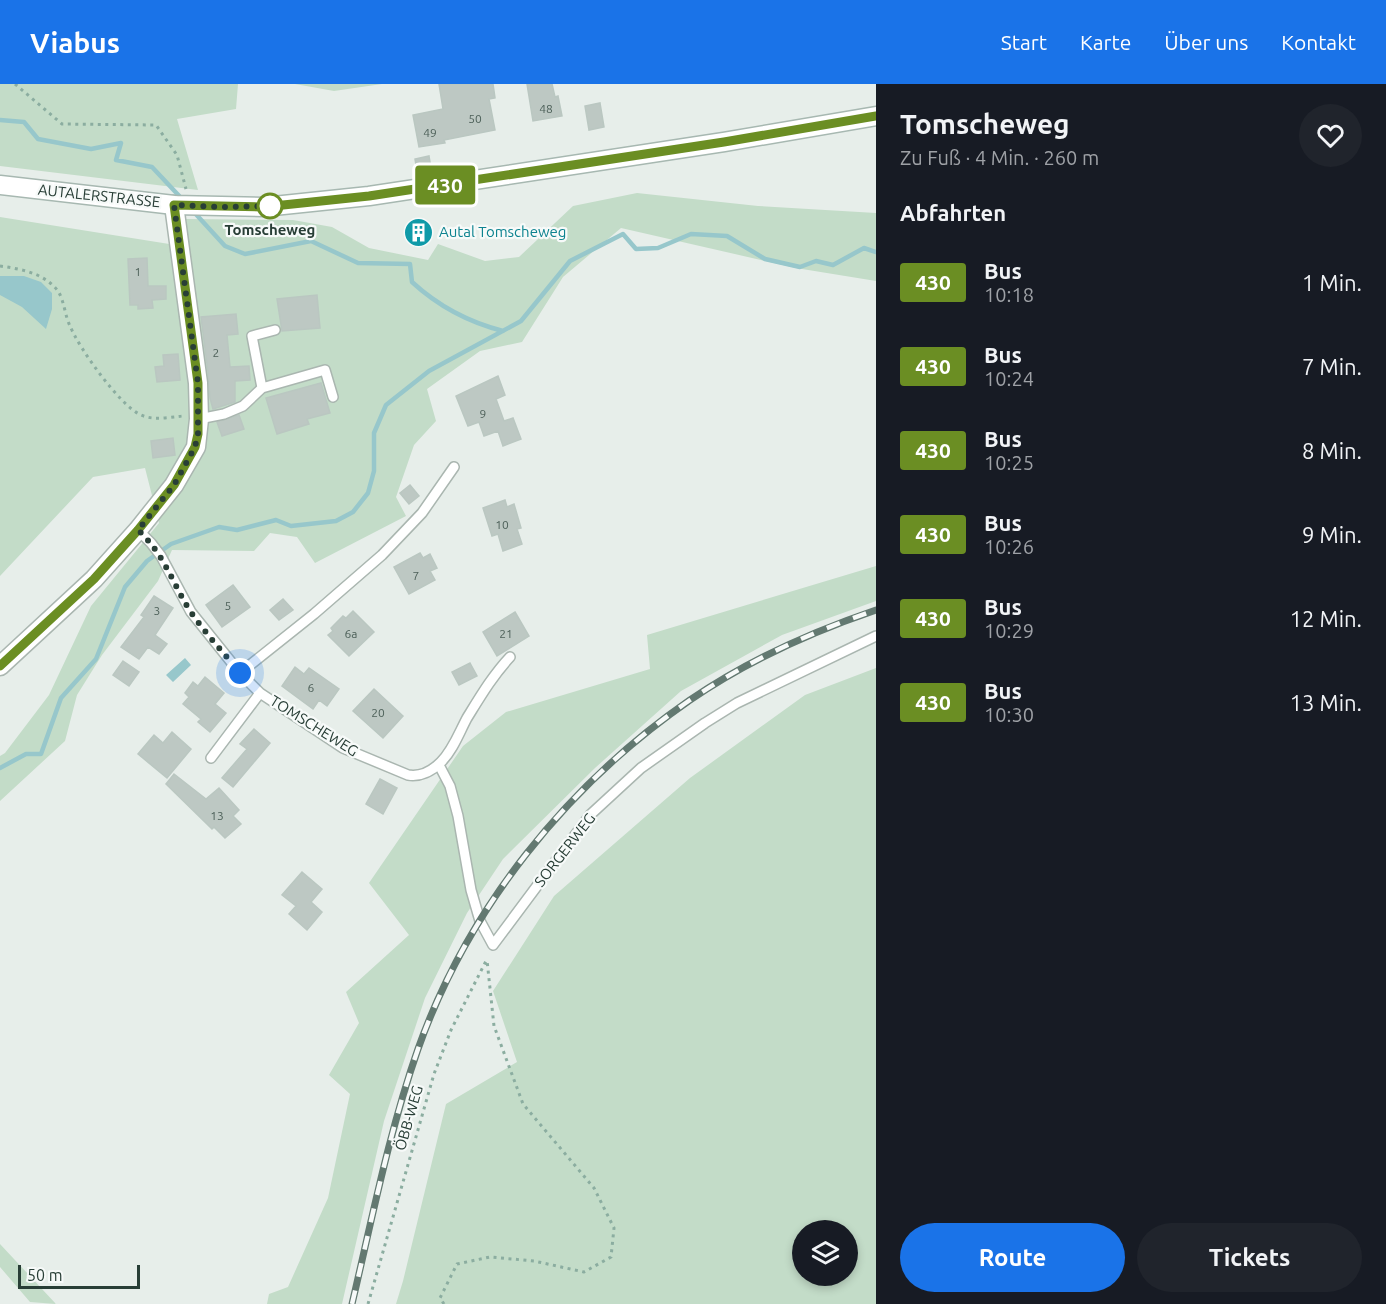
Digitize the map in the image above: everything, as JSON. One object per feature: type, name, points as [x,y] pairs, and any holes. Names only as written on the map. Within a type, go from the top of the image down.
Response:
[{"type":"main road","name":"AUTALERSTRASSE","points":[[0,185],[185,205],[264,207],[369,196],[724,142],[876,116]]},
{"type":"main road","points":[[0,666],[94,579],[138,530],[174,485],[195,447],[199,416],[198,383],[185,205]]},
{"type":"lane","points":[[262,388],[252,336],[274,330]]},
{"type":"lane","points":[[199,416],[225,414],[243,406],[262,388],[325,370],[333,397]]},
{"type":"lane","points":[[240,673],[314,614],[382,555],[422,513],[454,467]]},
{"type":"lane","name":"TOMSCHEWEG","points":[[138,530],[161,556],[191,612],[240,673],[260,693],[343,748],[408,775],[418,777],[439,765]]},
{"type":"lane","name":"SORGERWEG","points":[[493,945],[590,815],[641,768],[737,703],[876,636]]},
{"type":"lane","points":[[493,945],[480,921],[471,890],[458,816],[450,786],[439,765],[447,756],[493,677],[510,657]]},
{"type":"lane","points":[[212,758],[260,693]]},
{"type":"path","points":[[15,84],[62,124],[156,125],[177,155],[185,205]]},
{"type":"path","points":[[0,266],[24,269],[41,277],[58,292],[69,325],[84,353],[122,400],[141,415],[161,418],[199,416]]},
{"type":"path","name":"ÖBB-WEG","points":[[368,1304],[434,1074],[451,1030],[493,945]]},
{"type":"path","points":[[444,1304],[440,1298],[457,1263],[490,1257],[534,1261],[584,1272],[611,1257],[614,1228],[594,1188],[523,1104],[495,1026],[487,960]]},
{"type":"green space","points":[[0,84],[238,84],[236,109],[177,119],[198,190],[0,166]]},
{"type":"green space","points":[[295,84],[382,84],[334,91]]},
{"type":"green space","points":[[637,193],[758,206],[876,213],[876,281],[796,268],[621,228],[563,277],[522,342],[480,351],[427,389],[436,421],[414,445],[396,497],[406,516],[315,563],[297,537],[270,533],[254,551],[172,550],[158,581],[102,655],[77,695],[65,741],[0,801],[0,756],[5,753],[49,695],[91,606],[159,523],[145,468],[93,477],[0,576],[0,217],[188,247],[186,219],[293,220],[332,227],[369,248],[428,260],[438,244],[485,261],[519,257],[573,206]]},
{"type":"green space","points":[[876,566],[876,601],[782,635],[681,691],[595,768],[503,859],[467,913],[425,998],[384,1121],[342,1304],[267,1304],[269,1294],[288,1287],[328,1198],[350,1094],[329,1075],[359,1023],[346,992],[409,935],[369,883],[463,746],[506,712],[650,669],[647,635]]},
{"type":"green space","points":[[876,668],[876,1304],[396,1304],[446,1104],[517,1062],[493,991],[554,896],[690,778],[805,695]]},
{"type":"green space","points":[[0,1244],[56,1304],[30,1302],[0,1267]]},
{"type":"water","points":[[0,276],[24,276],[41,282],[52,293],[52,309],[46,329],[22,307],[0,295]]},
{"type":"water","points":[[185,658],[191,665],[173,682],[166,675]]},
{"type":"building","points":[[439,84],[493,84],[495,98],[489,99],[495,130],[419,147],[413,115],[443,109]]},
{"type":"building","points":[[527,84],[552,84],[555,97],[558,96],[562,116],[533,121]]},
{"type":"building","points":[[600,103],[604,127],[589,130],[585,106]]},
{"type":"building","points":[[429,156],[432,174],[418,176],[415,159]]},
{"type":"building","points":[[147,258],[148,286],[166,286],[166,299],[152,300],[153,308],[138,309],[138,305],[130,305],[128,259]]},
{"type":"building","points":[[317,295],[320,328],[282,331],[277,299]]},
{"type":"building","points":[[236,314],[238,334],[227,335],[230,367],[249,366],[250,380],[235,381],[235,402],[213,409],[201,317]]},
{"type":"building","points":[[178,354],[180,380],[157,382],[155,367],[164,366],[163,355]]},
{"type":"building","points":[[498,376],[505,395],[496,399],[504,421],[513,418],[521,439],[503,446],[498,431],[484,436],[479,422],[468,426],[456,396]]},
{"type":"building","points":[[321,383],[330,413],[307,419],[309,424],[277,434],[266,398]]},
{"type":"building","points":[[239,415],[244,429],[222,436],[217,422]]},
{"type":"building","points":[[173,438],[175,455],[153,458],[151,441]]},
{"type":"building","points":[[410,485],[419,496],[409,504],[400,493]]},
{"type":"building","points":[[505,500],[507,507],[514,504],[521,528],[517,529],[522,544],[503,551],[498,534],[492,536],[483,508]]},
{"type":"building","points":[[420,553],[423,558],[430,554],[437,568],[430,571],[435,580],[409,594],[394,567]]},
{"type":"building","points":[[233,585],[250,607],[222,627],[206,605]]},
{"type":"building","points":[[154,596],[173,608],[155,635],[167,644],[159,654],[148,647],[139,659],[121,647],[144,617],[141,615]]},
{"type":"building","points":[[283,599],[293,610],[279,620],[270,610]]},
{"type":"building","points":[[353,611],[374,632],[349,656],[328,635],[333,631],[331,628],[343,616],[346,618]]},
{"type":"building","points":[[515,612],[529,636],[497,656],[483,632]]},
{"type":"building","points":[[123,661],[139,672],[129,686],[113,675]]},
{"type":"building","points":[[470,663],[477,676],[459,685],[452,672]]},
{"type":"building","points":[[295,667],[304,674],[309,668],[339,689],[327,706],[319,700],[313,709],[282,686]]},
{"type":"building","points":[[205,677],[224,693],[215,704],[226,713],[210,732],[198,722],[201,719],[183,704],[189,697],[185,693],[193,682],[198,686]]},
{"type":"building","points":[[374,689],[403,716],[383,738],[353,711]]},
{"type":"building","points":[[254,729],[270,743],[233,787],[222,778],[247,749],[240,744]]},
{"type":"building","points":[[172,732],[191,749],[167,778],[138,754],[154,735],[163,743]]},
{"type":"building","points":[[174,774],[206,799],[219,788],[239,810],[233,816],[241,824],[225,838],[214,827],[212,829],[166,784]]},
{"type":"building","points":[[380,779],[397,788],[383,814],[366,804]]},
{"type":"building","points":[[302,872],[322,889],[311,902],[322,912],[307,930],[289,914],[296,906],[282,895]]},
{"type":"waterway","points":[[0,120],[24,122],[38,139],[91,149],[121,143],[116,160],[152,167],[183,200]]},
{"type":"waterway","points":[[193,211],[225,246],[245,254],[311,241],[358,263],[410,264],[412,282],[432,299],[466,318],[503,331]]},
{"type":"waterway","points":[[0,768],[26,754],[41,754],[61,698],[96,659],[125,587],[147,561],[171,544],[219,527],[237,530],[276,520],[291,526],[336,521],[353,512],[368,493],[374,471],[374,433],[386,405],[429,371],[521,321],[570,261],[623,234],[636,249],[658,248],[691,234],[727,236],[765,259],[800,267],[816,261],[833,265],[864,248],[876,252]]},
{"type":"railway","points":[[352,1304],[390,1144],[418,1049],[439,997],[464,947],[494,899],[527,854],[563,811],[603,771],[645,734],[690,700],[757,660],[828,628],[876,610]]},
{"type":"bus line","name":"430","points":[[0,666],[94,579],[138,530],[174,485],[195,447],[199,414],[198,383],[174,205],[264,207],[369,196],[724,142],[876,116]]},
{"type":"place","name":"Tomscheweg","points":[[270,206]]},
{"type":"place","name":"Autal Tomscheweg","points":[[418,232]]},
{"type":"route","points":[[240,673],[191,612],[161,556],[138,530],[174,485],[189,460],[198,434],[198,383],[174,205],[270,206]]}]
